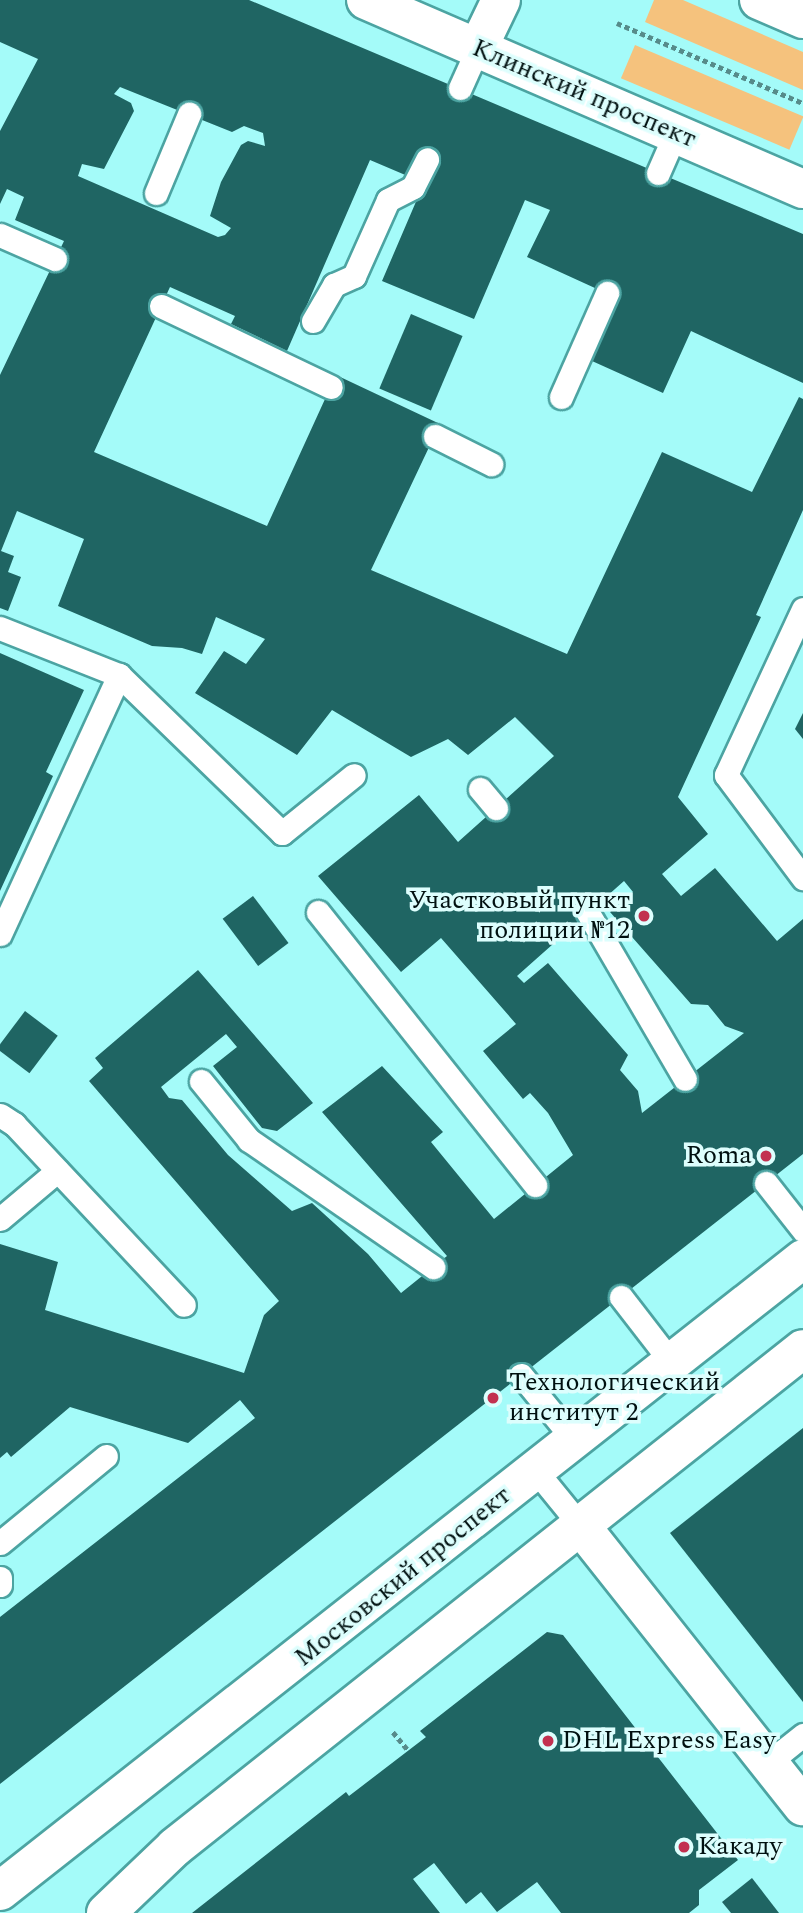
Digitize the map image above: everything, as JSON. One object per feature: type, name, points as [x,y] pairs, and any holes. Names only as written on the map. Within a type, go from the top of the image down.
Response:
[{"type":"main road","name":"Клинский проспект","points":[[366,0],[803,189]]},
{"type":"main road","points":[[478,48],[501,0]]},
{"type":"main road","points":[[759,0],[803,19]]},
{"type":"main road","name":"Московский проспект","points":[[0,1891],[803,1259]]},
{"type":"main road","points":[[106,1913],[175,1847],[803,1349]]},
{"type":"main road","points":[[580,1525],[803,1806]]},
{"type":"lane","points":[[460,88],[478,48]]},
{"type":"lane","points":[[156,193],[189,114]]},
{"type":"lane","points":[[658,173],[675,134]]},
{"type":"lane","points":[[313,321],[334,285],[354,276],[388,200],[413,187],[427,159]]},
{"type":"lane","points":[[0,235],[55,259]]},
{"type":"lane","points":[[561,397],[607,293]]},
{"type":"lane","points":[[161,306],[331,387]]},
{"type":"lane","points":[[435,436],[491,464]]},
{"type":"lane","points":[[803,609],[726,775],[803,878]]},
{"type":"lane","points":[[0,628],[119,675],[282,833],[354,775]]},
{"type":"lane","points":[[0,934],[119,675]]},
{"type":"lane","points":[[480,789],[496,808]]},
{"type":"lane","points":[[318,912],[535,1185]]},
{"type":"lane","points":[[588,913],[685,1079]]},
{"type":"lane","points":[[201,1081],[249,1140],[433,1267]]},
{"type":"lane","points":[[0,1115],[184,1305]]},
{"type":"lane","points":[[0,1219],[57,1171]]},
{"type":"lane","points":[[766,1183],[803,1230]]},
{"type":"lane","points":[[621,1297],[672,1363]]},
{"type":"lane","points":[[521,1375],[575,1440]]},
{"type":"lane","points":[[0,1543],[106,1456]]},
{"type":"lane","points":[[536,1471],[580,1525]]},
{"type":"lane","points":[[0,1578],[0,1585]]},
{"type":"lane","points":[[768,1763],[803,1735]]},
{"type":"path","points":[[617,23],[803,103]]},
{"type":"path","points":[[393,1732],[408,1750]]},
{"type":"shaded area","points":[[654,0],[683,0],[803,52],[803,90],[645,22]]},
{"type":"shaded area","points":[[635,45],[803,116],[789,150],[621,78]]},
{"type":"building","points":[[0,0],[249,0],[803,234],[803,383],[691,331],[663,393],[592,361],[619,299],[527,257],[550,210],[525,200],[474,319],[382,281],[433,162],[410,177],[370,160],[287,351],[231,324],[235,316],[170,287],[94,452],[267,526],[336,375],[440,424],[371,570],[567,654],[662,452],[752,492],[799,397],[803,399],[803,510],[756,615],[761,617],[678,797],[708,834],[662,874],[681,896],[715,868],[777,941],[803,919],[803,1154],[0,1784],[0,1617],[255,1418],[240,1400],[188,1443],[70,1407],[11,1457],[7,1452],[0,1458],[0,1244],[58,1262],[45,1310],[244,1373],[264,1315],[279,1301],[89,1081],[103,1068],[95,1058],[198,970],[313,1103],[277,1131],[262,1128],[213,1066],[237,1047],[226,1034],[161,1087],[169,1098],[182,1100],[228,1155],[292,1211],[312,1203],[368,1254],[401,1293],[447,1256],[322,1112],[382,1066],[443,1132],[431,1142],[494,1219],[573,1155],[548,1113],[530,1093],[523,1099],[483,1051],[516,1024],[441,938],[401,972],[318,876],[419,795],[458,842],[554,756],[515,717],[468,755],[448,739],[411,757],[332,710],[297,755],[195,693],[224,651],[246,664],[265,639],[216,617],[202,654],[182,648],[152,646],[58,606],[84,539],[17,511],[1,551],[14,556],[8,572],[21,577],[8,611],[0,608],[0,375],[64,241],[15,220],[24,197],[7,189],[0,204],[0,131],[38,59],[0,42]],"holes":[[[120,87],[232,132],[244,126],[263,133],[265,146],[248,141],[241,145],[221,182],[210,216],[231,228],[225,235],[218,237],[78,176],[82,164],[104,169],[134,111],[131,103],[114,94]],[[624,881],[633,892],[610,912],[691,1004],[708,1005],[725,1026],[744,1033],[642,1113],[638,1091],[620,1070],[628,1055],[548,963],[524,983],[517,976]]]},
{"type":"building","points":[[411,314],[463,336],[431,410],[379,389]]},
{"type":"building","points":[[0,653],[84,690],[46,772],[53,776],[0,891]]},
{"type":"building","points":[[803,713],[803,739],[795,729]]},
{"type":"building","points":[[253,896],[289,943],[258,966],[223,919]]},
{"type":"building","points":[[25,1011],[58,1036],[29,1073],[0,1051],[0,1044]]},
{"type":"building","points":[[803,1428],[803,1702],[670,1533]]},
{"type":"building","points":[[547,1632],[563,1635],[738,1860],[699,1890],[699,1905],[689,1913],[561,1913],[537,1882],[497,1912],[481,1892],[466,1904],[434,1863],[413,1879],[440,1913],[192,1913],[346,1792],[349,1796],[426,1737],[420,1731]]},
{"type":"building","points":[[752,1878],[779,1913],[731,1913],[722,1902]]},
{"type":"place","name":"Участковый пункт полиции №12","points":[[644,916]]},
{"type":"place","name":"Roma","points":[[766,1156]]},
{"type":"place","name":"Технологический институт 2","points":[[493,1398]]},
{"type":"place","name":"DHL Express Easy","points":[[548,1741]]},
{"type":"place","name":"Какаду","points":[[684,1847]]}]
